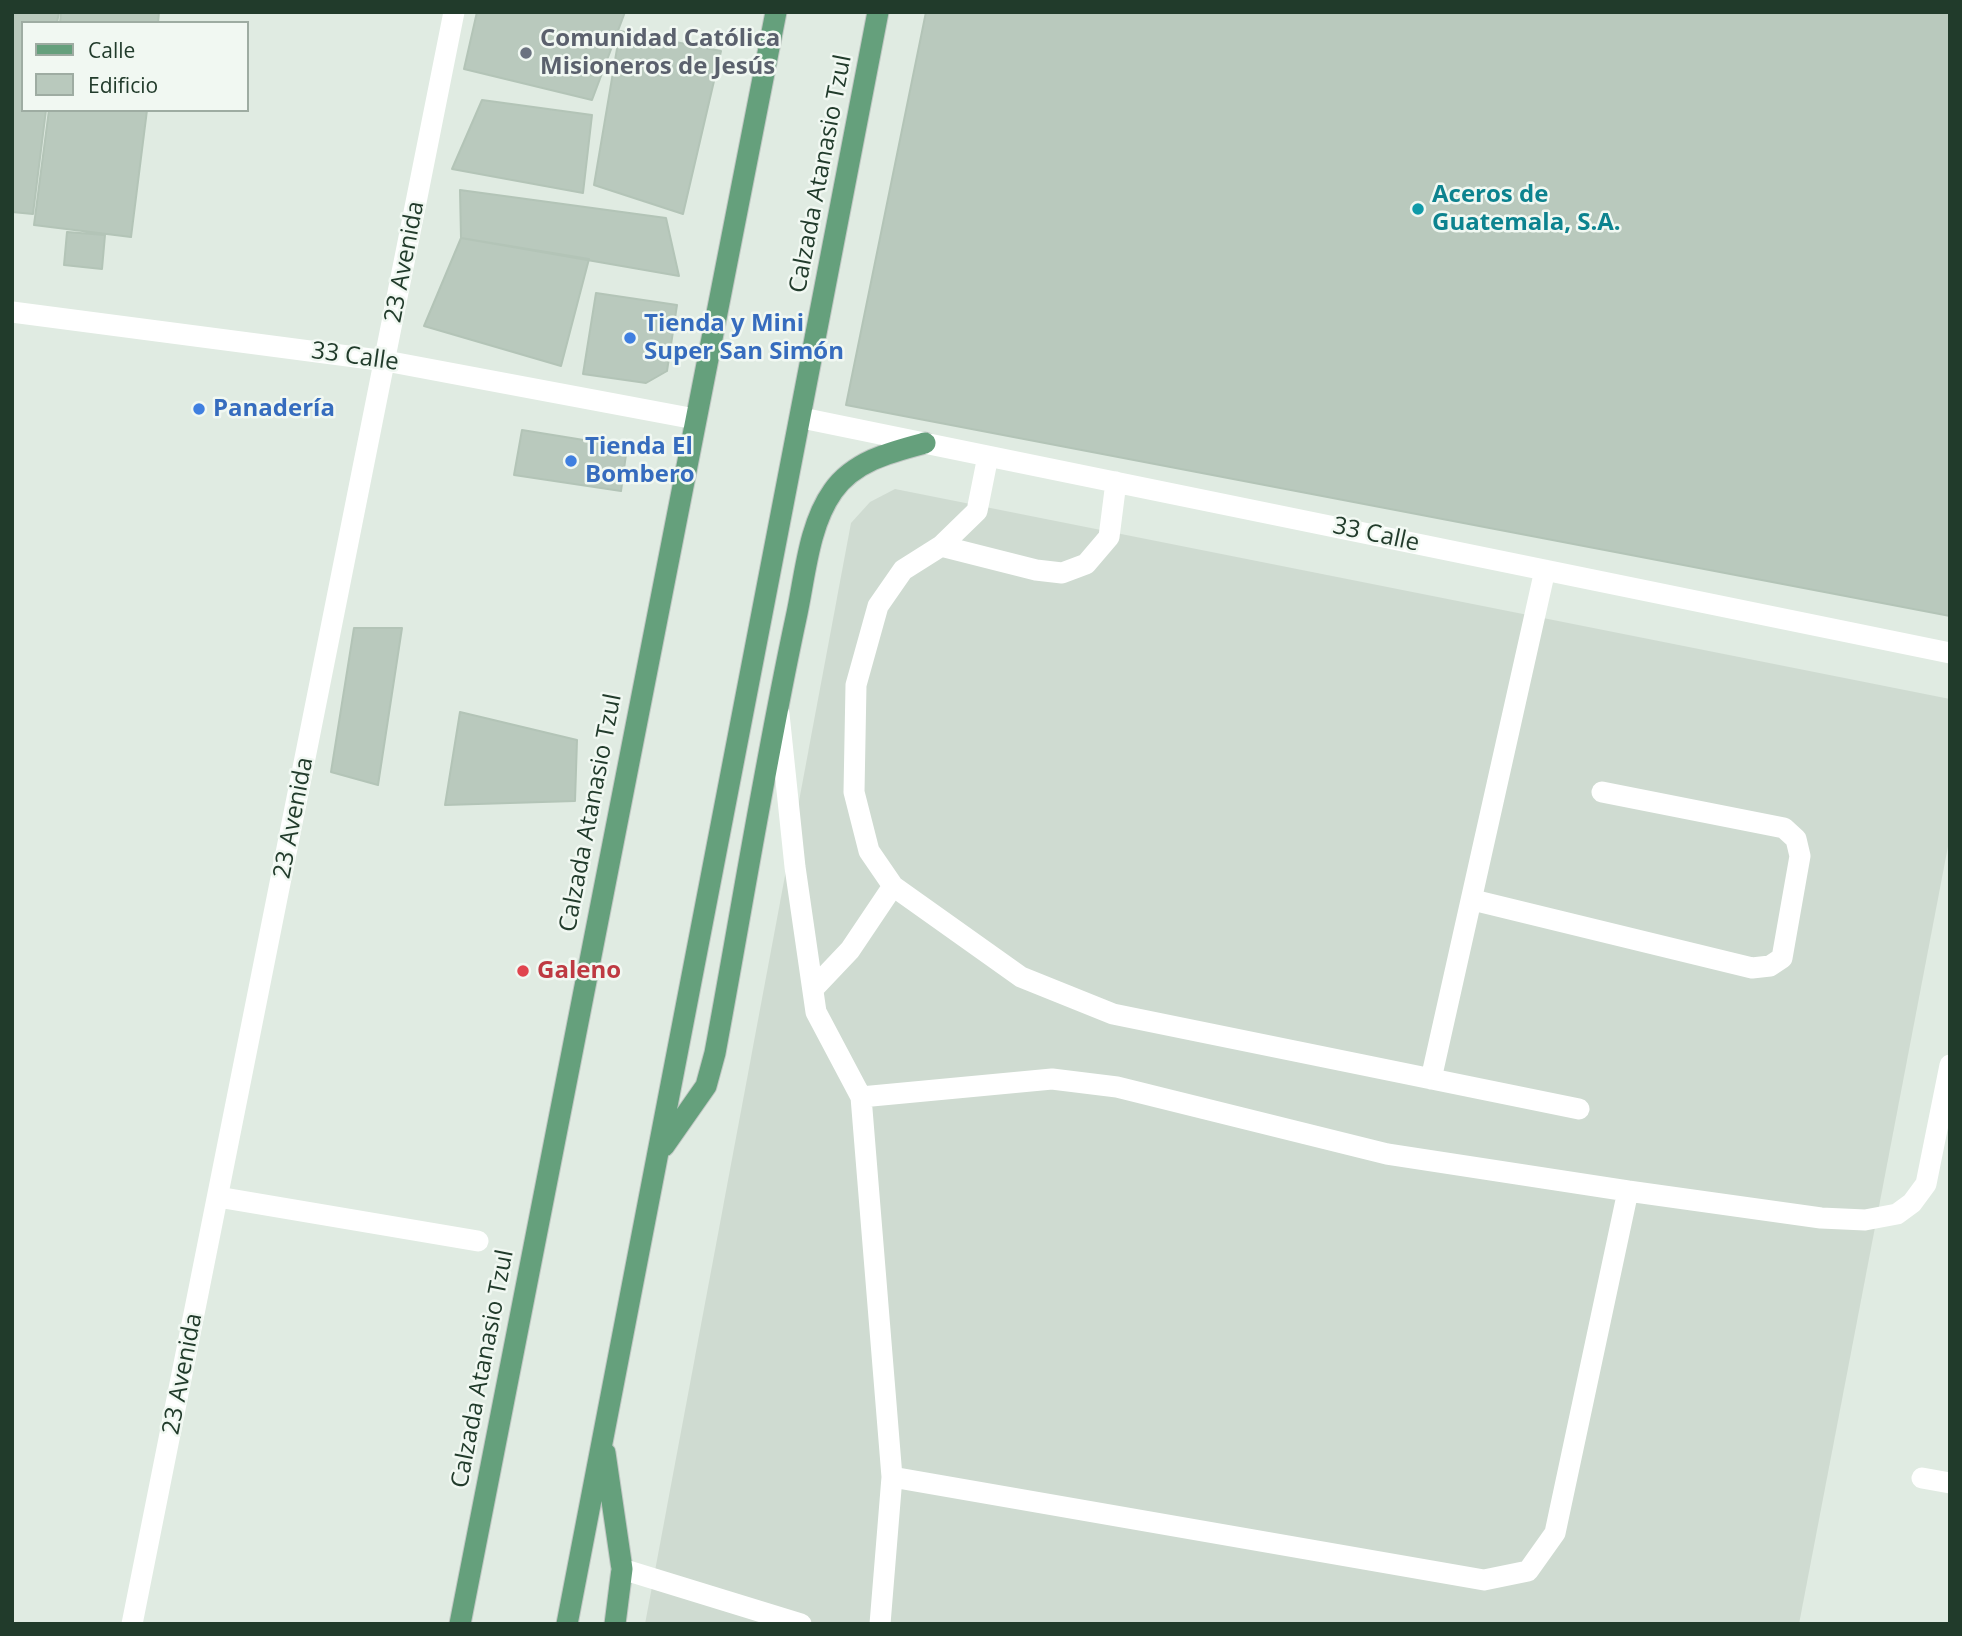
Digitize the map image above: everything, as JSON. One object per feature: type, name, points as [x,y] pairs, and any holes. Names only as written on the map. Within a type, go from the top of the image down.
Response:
[{"type":"main road","name":"Calzada Atanasio Tzul","points":[[460,1624],[776,12]]},
{"type":"main road","name":"Calzada Atanasio Tzul","points":[[567,1624],[802,418],[878,12]]},
{"type":"main road","points":[[659,1154],[706,1086],[709,1075],[778,702],[824,505],[834,488],[855,470],[887,453],[925,443]]},
{"type":"main road","points":[[602,1437],[622,1569],[615,1624]]},
{"type":"street","name":"23 Avenida","points":[[132,1624],[454,12]]},
{"type":"street","name":"33 Calle","points":[[12,312],[386,361],[695,419]]},
{"type":"street","name":"33 Calle","points":[[802,418],[1950,653]]},
{"type":"street","points":[[988,456],[977,511],[940,546],[903,570],[878,606],[856,685],[854,792],[869,851],[893,886],[1021,976],[1113,1014],[1579,1109]]},
{"type":"street","points":[[940,546],[1036,570],[1062,573],[1086,564],[1109,537],[1116,482]]},
{"type":"street","points":[[1430,1079],[1473,900],[1545,570]]},
{"type":"street","points":[[778,702],[795,867],[816,1012],[862,1097],[892,1477],[880,1624]]},
{"type":"street","points":[[1473,900],[1752,968],[1770,966],[1782,958],[1800,856],[1796,839],[1784,828],[1602,792]]},
{"type":"street","points":[[813,989],[849,950],[893,886]]},
{"type":"street","points":[[862,1097],[1052,1079],[1117,1087],[1387,1154],[1779,1212],[1865,1220],[1897,1214],[1912,1203],[1926,1184],[1950,1065]]},
{"type":"street","points":[[892,1477],[1484,1580],[1528,1571],[1555,1532],[1628,1191]]},
{"type":"street","points":[[218,1197],[478,1241]]},
{"type":"street","points":[[1922,1478],[1950,1483]]},
{"type":"street","points":[[622,1569],[801,1624]]},
{"type":"shaded area","points":[[895,489],[1950,699],[1950,836],[1799,1624],[645,1624],[851,523],[870,502]]},
{"type":"building","points":[[12,12],[59,12],[57,21],[21,21],[21,112],[46,112],[33,214],[12,212]]},
{"type":"building","points":[[61,12],[159,12],[158,21],[60,21]]},
{"type":"building","points":[[477,12],[625,12],[592,100],[464,69]]},
{"type":"building","name":"Aceros de Guatemala, S.A.","points":[[926,12],[1950,12],[1950,616],[846,405]]},
{"type":"building","points":[[620,31],[721,51],[683,214],[594,185]]},
{"type":"building","points":[[482,100],[592,115],[583,193],[452,169]]},
{"type":"building","points":[[49,112],[147,112],[131,237],[34,225]]},
{"type":"building","points":[[460,190],[666,218],[679,276],[461,238]]},
{"type":"building","points":[[67,232],[105,235],[102,269],[64,265]]},
{"type":"building","points":[[461,238],[589,259],[561,366],[424,326]]},
{"type":"building","name":"Tienda y Mini Super San Simón","points":[[596,293],[677,305],[667,371],[646,383],[583,374]]},
{"type":"building","name":"Tienda El Bombero","points":[[522,430],[627,447],[621,491],[514,475]]},
{"type":"building","points":[[354,628],[402,628],[378,785],[331,772]]},
{"type":"building","points":[[460,712],[577,740],[575,801],[445,805]]},
{"type":"place","name":"Comunidad Católica Misioneros de Jesús","points":[[526,53]]},
{"type":"place","name":"Aceros de Guatemala, S.A.","points":[[1418,209]]},
{"type":"place","name":"Tienda y Mini Super San Simón","points":[[630,338]]},
{"type":"place","name":"Panadería","points":[[199,409]]},
{"type":"place","name":"Tienda El Bombero","points":[[571,461]]},
{"type":"place","name":"Galeno","points":[[523,971]]}]
